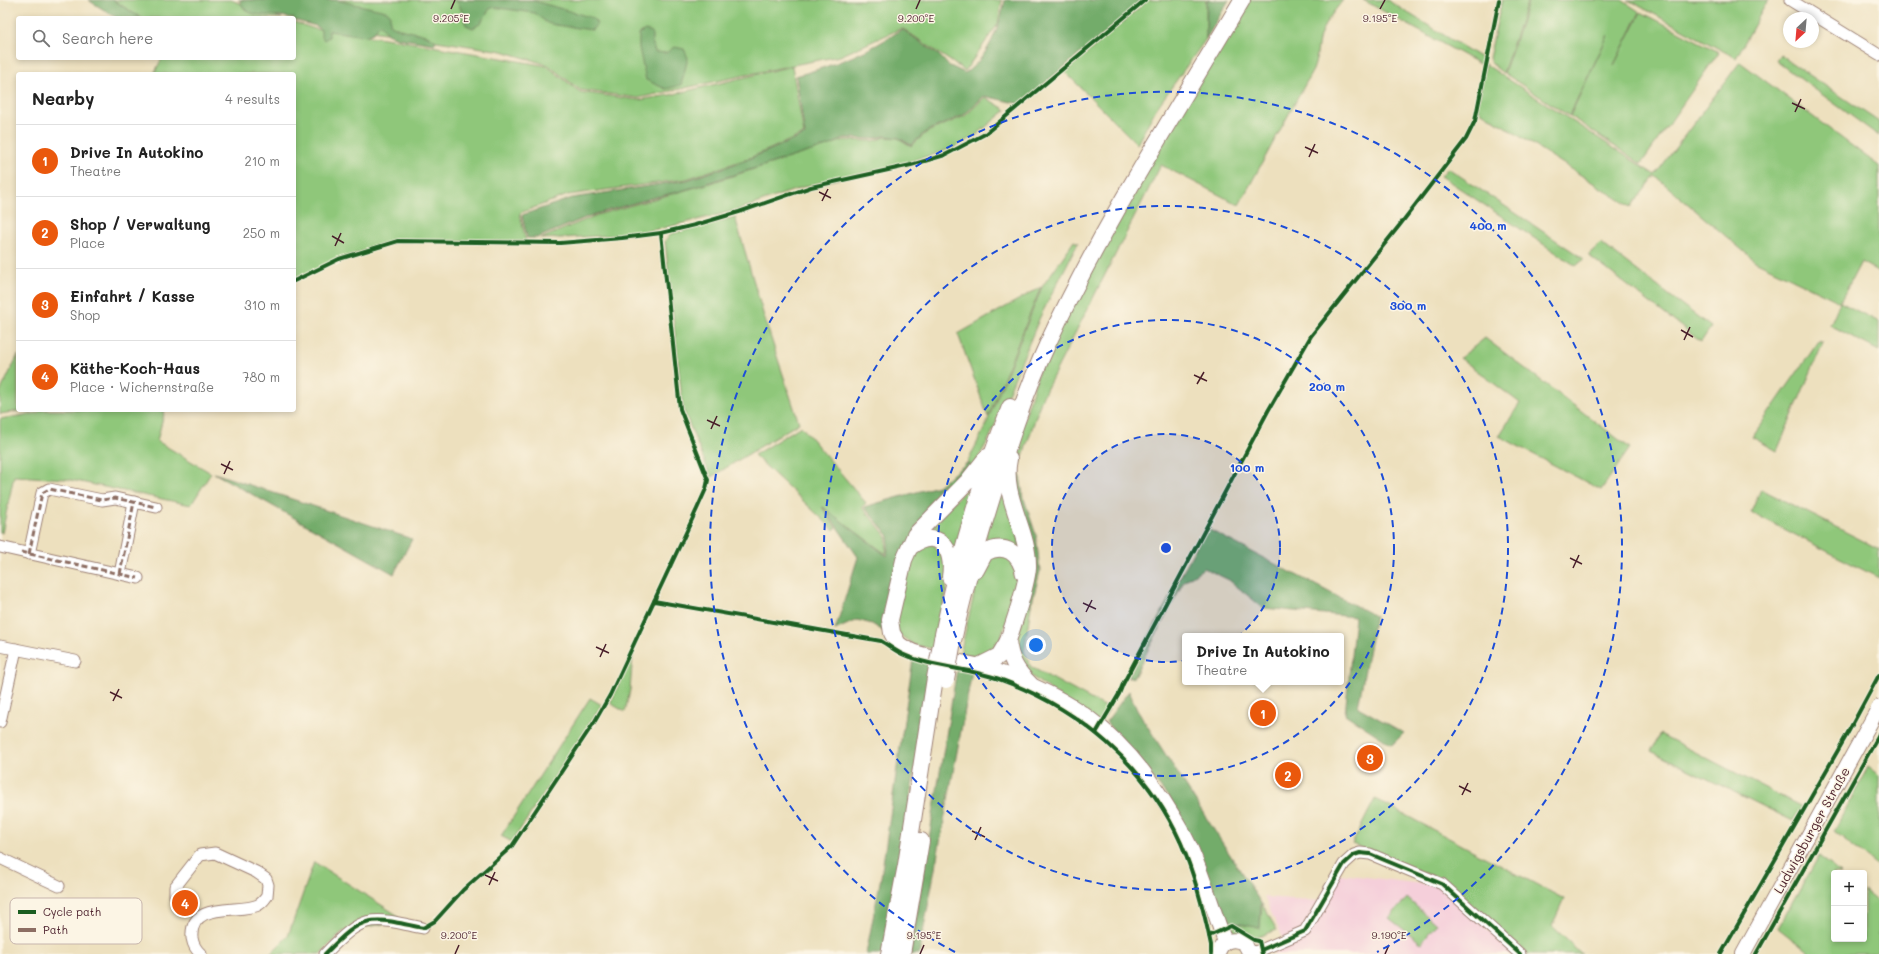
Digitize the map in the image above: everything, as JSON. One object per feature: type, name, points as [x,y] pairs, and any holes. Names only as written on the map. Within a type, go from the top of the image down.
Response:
[{"type":"highway","points":[[956,596],[1014,424],[1048,344],[1084,271],[1124,197],[1234,2]]},
{"type":"highway","points":[[889,954],[967,533],[994,446],[1040,336],[1073,267],[1120,182],[1234,2]]},
{"type":"highway","points":[[979,666],[999,656],[1008,641],[1026,579],[1028,567],[1024,540],[1009,490],[1008,466],[1014,424]]},
{"type":"highway","points":[[896,640],[892,633],[890,620],[904,560],[915,535],[968,481],[994,446]]},
{"type":"highway","points":[[910,548],[925,539],[934,538],[942,544],[948,551],[951,561],[948,584],[956,596]]},
{"type":"highway","points":[[956,596],[970,587],[981,559],[985,553],[991,550],[1008,550],[1017,556],[1022,563],[1026,579]]},
{"type":"highway","points":[[1008,641],[1013,664],[1018,673],[1030,684]]},
{"type":"highway","points":[[902,954],[917,868],[940,679]]},
{"type":"main road","points":[[896,640],[899,645],[912,652],[979,666],[1030,684],[1055,697],[1099,725],[1120,744],[1151,780],[1177,821],[1191,849],[1222,948],[1235,940],[1245,944],[1250,953]]},
{"type":"main road","name":"Ludwigsburger Straße","points":[[1743,954],[1879,707]]},
{"type":"street","points":[[1790,0],[1879,56]]},
{"type":"street","points":[[29,554],[42,494],[49,489],[102,500],[115,498],[156,507]]},
{"type":"street","points":[[120,574],[134,502]]},
{"type":"street","points":[[0,547],[138,578]]},
{"type":"street","points":[[0,646],[75,661]]},
{"type":"street","points":[[0,722],[16,649]]},
{"type":"street","points":[[175,896],[175,888],[200,855],[215,853],[256,872],[266,879],[268,885],[267,896],[259,904],[247,908],[222,909],[210,912],[195,923],[193,930],[193,943],[197,952],[201,954]]},
{"type":"street","points":[[1250,953],[1261,950],[1304,931],[1344,864],[1354,855],[1360,853],[1370,854],[1442,884],[1520,954]]},
{"type":"street","points":[[0,858],[59,886]]},
{"type":"street","points":[[325,954],[344,934],[365,921],[380,920],[423,928]]},
{"type":"shaded area","points":[[1333,873],[1440,886],[1515,954],[1273,954],[1284,941],[1264,897],[1319,901]]},
{"type":"green space","points":[[88,0],[113,0],[138,16],[114,16]]},
{"type":"green space","points":[[113,0],[231,0],[276,16],[138,16]]},
{"type":"green space","points":[[238,0],[1002,0],[998,24],[965,71],[902,28],[840,56],[638,98],[580,90],[548,65],[502,51],[300,20],[296,19],[296,16],[288,16]]},
{"type":"green space","points":[[240,0],[336,0],[386,11],[390,14],[390,24],[395,27],[426,35],[436,41],[434,44],[397,38],[388,34],[380,24],[373,33],[366,36],[329,31],[329,37],[324,40],[321,36],[321,30],[316,26],[296,21],[296,16],[251,13],[242,6]]},
{"type":"green space","points":[[455,0],[531,0],[593,18],[597,24],[592,30],[556,25],[547,23],[535,13],[491,7],[480,24],[473,28],[466,25],[461,8]]},
{"type":"green space","points":[[1005,0],[1141,0],[1116,24],[1020,104],[984,96],[964,115],[927,131],[911,145],[899,138],[885,136],[871,139],[845,138],[831,145],[681,191],[592,215],[537,238],[527,238],[522,215],[572,198],[687,180],[744,161],[805,135],[796,76],[851,57],[890,37],[902,29],[939,55],[948,65],[965,73],[981,59],[992,41],[1000,21]]},
{"type":"green space","points":[[1148,0],[1206,0],[1206,39],[1156,109],[1137,144],[1065,72]]},
{"type":"green space","points":[[1207,0],[1229,0],[1206,39]]},
{"type":"green space","points":[[1242,0],[1343,0],[1323,29],[1319,40],[1313,70],[1239,205],[1161,165],[1042,398],[1019,468],[1008,472],[1047,344]]},
{"type":"green space","points":[[1363,0],[1387,0],[1483,59],[1483,66]]},
{"type":"green space","points":[[1502,0],[1528,0],[1503,73],[1494,66],[1489,58]]},
{"type":"green space","points":[[1529,0],[1622,0],[1640,12],[1614,65],[1641,12],[1719,52],[1641,164],[1570,116],[1608,35],[1569,116],[1504,73]]},
{"type":"green space","points":[[1628,0],[1768,0],[1736,58]]},
{"type":"green space","points":[[296,23],[315,29],[385,38],[547,66],[580,92],[639,100],[670,95],[792,66],[804,134],[747,159],[686,179],[568,195],[520,213],[526,242],[397,241],[339,259],[296,280],[296,72],[155,72],[161,60],[296,60]]},
{"type":"green space","points":[[645,30],[652,32],[652,41],[655,52],[666,53],[674,47],[684,49],[688,58],[681,85],[666,89],[646,80],[639,48],[639,34]]},
{"type":"green space","points":[[1780,55],[1879,122],[1879,136],[1776,61]]},
{"type":"green space","points":[[1740,62],[1879,166],[1879,272],[1861,262],[1840,302],[1755,261],[1655,176],[1631,207],[1477,109],[1485,64],[1655,175]]},
{"type":"green space","points":[[985,97],[1006,110],[975,136],[951,149],[896,166],[806,186],[738,210],[664,228],[623,235],[540,239],[597,215],[707,184],[845,140],[873,141],[885,137],[898,138],[911,146],[927,132],[965,116]]},
{"type":"green space","points":[[1448,168],[1584,259],[1576,266],[1441,176]]},
{"type":"green space","points":[[735,217],[765,320],[799,423],[711,477],[683,409],[665,241],[670,234]]},
{"type":"green space","points":[[1074,241],[1078,243],[1040,317],[990,437],[973,468],[967,463],[985,427],[1042,287]]},
{"type":"green space","points":[[1601,243],[1711,327],[1701,342],[1588,255]]},
{"type":"green space","points":[[1041,287],[988,417],[958,334]]},
{"type":"green space","points":[[1840,302],[1879,322],[1879,351],[1830,325]]},
{"type":"green space","points":[[1485,338],[1630,448],[1601,490],[1499,436],[1520,403],[1460,358]]},
{"type":"green space","points":[[1819,341],[1823,343],[1777,451],[1752,437]]},
{"type":"green space","points":[[16,359],[16,411],[0,414],[0,392]]},
{"type":"green space","points":[[164,412],[157,441],[211,473],[191,505],[66,479],[14,476],[2,533],[0,532],[0,419],[37,413]]},
{"type":"green space","points":[[801,426],[866,503],[862,507],[887,537],[886,554],[822,507],[836,528],[834,530],[754,455]]},
{"type":"green space","points":[[967,463],[973,468],[917,525],[888,634],[872,624],[857,620],[835,630],[858,557],[823,507],[887,556],[889,536],[864,507],[938,486]]},
{"type":"green space","points":[[1019,468],[1023,496],[1036,535],[1040,571],[1031,606],[1017,610],[1025,579],[1008,472]]},
{"type":"green space","points":[[1004,471],[1022,552],[986,548],[986,531]]},
{"type":"green space","points":[[214,473],[412,539],[394,574]]},
{"type":"green space","points":[[973,483],[973,498],[957,553],[923,531]]},
{"type":"green space","points":[[1761,489],[1879,549],[1879,578],[1751,512]]},
{"type":"green space","points":[[1206,528],[1375,616],[1358,707],[1404,733],[1392,745],[1345,714],[1355,617],[1263,608],[1229,580],[1204,568],[1184,581],[1134,677],[1127,678]]},
{"type":"green space","points":[[932,542],[949,564],[946,592],[935,649],[914,645],[897,633],[895,616],[913,551]]},
{"type":"green space","points":[[993,553],[1008,554],[1020,582],[997,649],[981,657],[960,654],[980,569]]},
{"type":"green space","points":[[1031,606],[1024,651],[1031,667],[1109,709],[1099,725],[1013,663],[1017,610]]},
{"type":"green space","points":[[633,653],[630,690],[625,712],[610,703]]},
{"type":"green space","points":[[913,659],[933,662],[884,954],[866,954],[881,877]]},
{"type":"green space","points":[[957,669],[972,672],[919,954],[910,954]]},
{"type":"green space","points":[[1129,691],[1137,710],[1261,903],[1260,928],[1221,920],[1170,799],[1106,722]]},
{"type":"green space","points":[[590,698],[602,705],[512,842],[501,836]]},
{"type":"green space","points":[[1660,734],[1802,807],[1793,821],[1651,751]]},
{"type":"green space","points":[[1868,767],[1879,775],[1879,867],[1834,831]]},
{"type":"green space","points":[[1375,799],[1564,899],[1552,926],[1582,954],[1528,954],[1444,881],[1352,844]]},
{"type":"green space","points":[[1819,856],[1837,870],[1831,870],[1831,942],[1867,942],[1867,893],[1879,903],[1879,950],[1874,954],[1811,954],[1778,928]]},
{"type":"green space","points":[[314,862],[397,915],[398,921],[342,932],[320,954],[270,954],[288,936]]},
{"type":"green space","points":[[1407,898],[1436,924],[1421,943],[1389,918]]},
{"type":"green space","points":[[1262,904],[1277,930],[1247,941],[1226,934],[1222,922],[1260,927]]},
{"type":"marked path","points":[[29,554],[42,493],[49,489],[102,500],[115,498],[156,507]]},
{"type":"marked path","points":[[120,574],[134,502]]},
{"type":"marked path","points":[[21,552],[138,578]]},
{"type":"cycle path","points":[[296,280],[339,259],[398,241],[560,243],[661,233],[739,212],[811,187],[911,165],[945,155],[985,134],[1145,0]]},
{"type":"cycle path","points":[[1096,733],[1119,694],[1268,411],[1311,336],[1466,139],[1475,121],[1499,0]]},
{"type":"cycle path","points":[[325,954],[349,931],[368,922],[379,920],[390,921],[423,928],[435,921],[463,890],[512,846],[595,721],[610,695],[697,509],[706,489],[708,480],[680,409],[661,233]]},
{"type":"cycle path","points":[[654,601],[881,641],[899,653],[925,662],[975,672],[999,679],[1028,691],[1083,723],[1129,764],[1149,789],[1166,815],[1181,843],[1195,881],[1211,945],[1211,954]]},
{"type":"cycle path","points":[[1721,954],[1845,738],[1879,675]]},
{"type":"cycle path","points":[[1756,954],[1879,735]]},
{"type":"cycle path","points":[[1261,950],[1305,931],[1344,864],[1354,855],[1360,853],[1370,854],[1442,884],[1520,954]]},
{"type":"cycle path","points":[[1209,936],[1231,926],[1254,940],[1259,941],[1262,954]]},
{"type":"place","name":"Drive In Autokino","points":[[1263,713]]},
{"type":"place","name":"Einfahrt / Kasse","points":[[1370,758]]},
{"type":"place","name":"Shop / Verwaltung","points":[[1288,775]]},
{"type":"place","name":"Käthe-Koch-Haus","points":[[185,903]]}]
